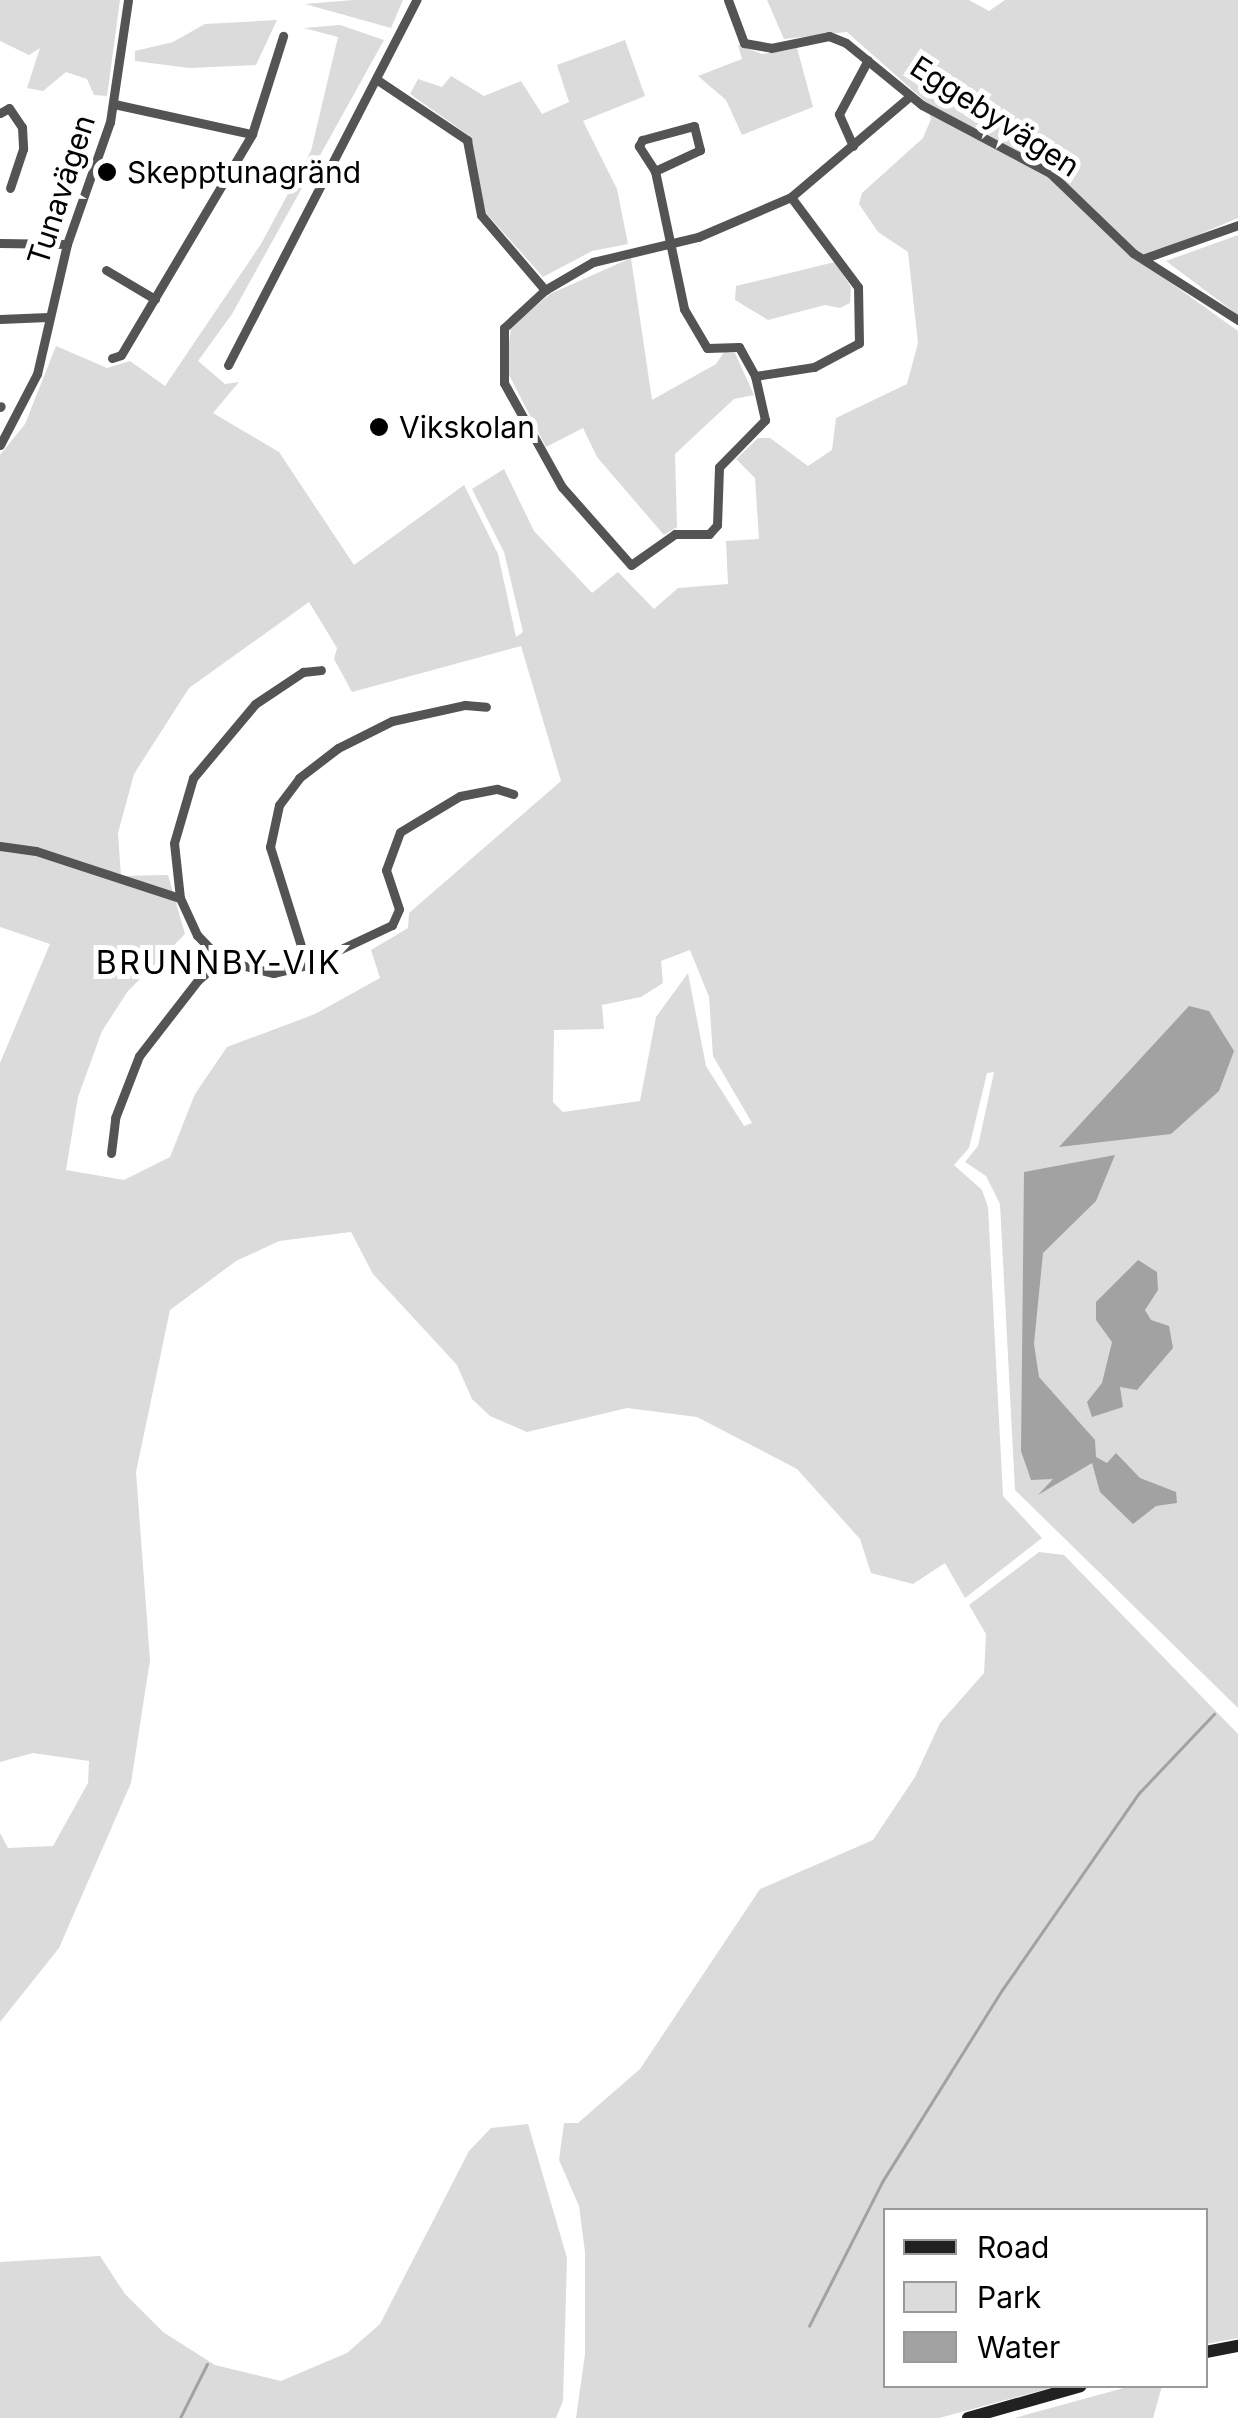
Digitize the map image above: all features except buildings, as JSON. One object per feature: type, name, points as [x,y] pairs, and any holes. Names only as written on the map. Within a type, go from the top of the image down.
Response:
[{"type":"main road","points":[[1208,2352],[1238,2346]]},
{"type":"main road","points":[[968,2418],[1075,2388]]},
{"type":"street","name":"Tunavägen","points":[[0,446],[26,402],[67,244],[114,104],[128,0]]},
{"type":"street","points":[[228,365],[416,0]]},
{"type":"street","name":"Eggebyvägen","points":[[728,0],[744,43],[753,48],[829,36],[868,60],[910,96],[1050,173],[1144,258],[1238,320]]},
{"type":"street","points":[[112,358],[122,355],[252,134],[283,36]]},
{"type":"street","points":[[853,146],[839,114],[868,60]]},
{"type":"street","points":[[376,78],[467,140],[481,215],[545,290]]},
{"type":"street","points":[[655,171],[700,150],[694,126],[642,140],[638,146],[655,171],[674,241],[684,309],[707,348],[740,347],[755,376],[765,420],[719,466],[717,526],[710,534],[675,534],[631,565],[562,487],[504,383],[504,328],[545,290],[594,262],[674,241],[791,197],[910,96]]},
{"type":"street","points":[[114,104],[252,134]]},
{"type":"street","points":[[3,108],[22,128],[23,149],[10,188]]},
{"type":"street","points":[[755,376],[814,367],[859,343],[858,287],[791,197]]},
{"type":"street","points":[[1144,258],[1238,224]]},
{"type":"street","points":[[0,243],[67,244]]},
{"type":"street","points":[[106,270],[155,299]]},
{"type":"street","points":[[0,320],[48,317]]},
{"type":"street","points":[[321,670],[304,672],[255,704],[193,778],[174,843],[180,898],[196,936],[222,960],[273,973],[357,946],[399,918],[386,870],[400,832],[460,796],[498,789],[513,794]]},
{"type":"street","points":[[307,965],[270,847],[279,805],[299,778],[338,748],[392,721],[465,704],[486,706]]},
{"type":"street","points":[[0,846],[36,851],[180,898]]},
{"type":"street","points":[[112,1153],[115,1118],[139,1056],[166,1013],[222,960]]},
{"type":"green space","points":[[0,0],[120,0],[107,96],[94,95],[87,79],[66,72],[43,91],[27,88],[40,48],[29,55],[0,41]]},
{"type":"green space","points":[[353,0],[403,0],[391,28],[305,4]]},
{"type":"green space","points":[[767,0],[969,0],[989,11],[1005,0],[1238,0],[1238,218],[1139,260],[1238,331],[1238,1708],[1015,1490],[1000,1204],[986,1176],[965,1162],[978,1146],[994,1072],[987,1073],[969,1148],[954,1165],[982,1190],[988,1207],[1003,1496],[1042,1538],[965,1598],[945,1563],[913,1584],[871,1573],[860,1539],[797,1469],[697,1417],[627,1408],[527,1432],[490,1416],[472,1399],[457,1365],[373,1274],[351,1232],[279,1241],[236,1261],[170,1310],[136,1472],[150,1660],[131,1783],[59,1948],[0,2022],[0,1833],[8,1848],[53,1846],[88,1783],[89,1761],[33,1753],[0,1762],[0,1063],[50,944],[0,927],[0,455],[25,424],[56,346],[107,368],[130,361],[165,386],[261,244],[311,151],[338,37],[304,28],[340,25],[384,40],[232,314],[198,361],[225,384],[239,382],[213,413],[279,452],[354,565],[464,485],[498,554],[516,637],[523,632],[504,552],[472,489],[504,469],[534,531],[592,593],[618,572],[654,609],[678,588],[728,584],[726,541],[759,539],[755,478],[736,459],[758,438],[770,438],[808,466],[832,450],[836,418],[907,384],[918,343],[908,252],[878,232],[859,204],[862,193],[923,138],[931,119],[926,102],[847,32],[784,39]],"holes":[[[309,602],[337,648],[334,659],[352,692],[521,646],[561,781],[409,913],[408,928],[371,950],[380,978],[315,1014],[227,1047],[195,1094],[170,1157],[124,1180],[66,1170],[78,1097],[102,1031],[128,991],[185,934],[168,875],[121,876],[118,833],[134,774],[189,688]],[[690,950],[709,997],[713,1056],[752,1123],[744,1126],[706,1066],[688,973],[656,1017],[640,1101],[563,1112],[553,1102],[554,1030],[604,1029],[602,1005],[641,997],[663,983],[661,961]]]},
{"type":"green space","points":[[277,20],[256,65],[189,68],[135,61],[135,51],[173,42],[205,24]]},
{"type":"green space","points":[[625,40],[645,96],[583,121],[617,189],[628,244],[592,251],[543,277],[485,212],[471,137],[410,94],[418,79],[442,87],[451,76],[484,96],[521,81],[542,114],[569,102],[557,65]]},
{"type":"green space","points":[[738,45],[762,54],[797,48],[813,107],[742,135],[726,100],[698,76],[742,59]]},
{"type":"green space","points":[[1238,235],[1238,315],[1166,261]]},
{"type":"green space","points":[[631,258],[652,400],[716,364],[724,352],[735,353],[754,395],[734,399],[675,454],[677,527],[664,535],[597,457],[583,428],[546,447],[506,369],[511,327],[550,294]]},
{"type":"green space","points":[[835,262],[851,287],[850,303],[840,308],[825,305],[768,320],[735,300],[736,286]]},
{"type":"green space","points":[[1039,1552],[1064,1555],[1238,1734],[1238,2338],[1208,2344],[1208,2208],[883,2208],[883,2388],[1051,2388],[939,2418],[576,2418],[585,2354],[585,2252],[579,2206],[559,2160],[564,2123],[578,2123],[640,2069],[760,1889],[873,1840],[915,1777],[940,1723],[984,1673],[986,1634],[969,1605]]},
{"type":"green space","points":[[528,2124],[567,2258],[563,2401],[556,2418],[0,2418],[0,2262],[100,2256],[125,2294],[163,2332],[215,2365],[281,2381],[347,2353],[380,2324],[469,2151],[491,2128]]},
{"type":"green space","points":[[1124,2388],[1161,2388],[1153,2418],[1014,2418]]},
{"type":"water","points":[[1189,1006],[1209,1011],[1234,1051],[1219,1091],[1171,1134],[1059,1147]]},
{"type":"water","points":[[1115,1155],[1096,1201],[1043,1253],[1034,1344],[1039,1377],[1095,1440],[1096,1457],[1107,1463],[1116,1453],[1140,1478],[1176,1492],[1177,1503],[1156,1506],[1133,1524],[1100,1492],[1092,1463],[1038,1495],[1053,1479],[1031,1480],[1021,1451],[1024,1172]]},
{"type":"water","points":[[1138,1260],[1157,1272],[1158,1290],[1145,1310],[1151,1320],[1169,1326],[1173,1348],[1137,1390],[1120,1387],[1123,1407],[1092,1417],[1087,1402],[1102,1383],[1112,1342],[1096,1320],[1096,1302]]},
{"type":"waterway","points":[[809,2326],[882,2182],[1002,1990],[1139,1793],[1214,1714]]},
{"type":"waterway","points":[[180,2418],[207,2364]]},
{"type":"place","name":"Skepptunagränd","points":[[107,172]]},
{"type":"place","name":"Vikskolan","points":[[379,427]]},
{"type":"district","name":"BRUNNBY-VIK","points":[[219,963]]}]
